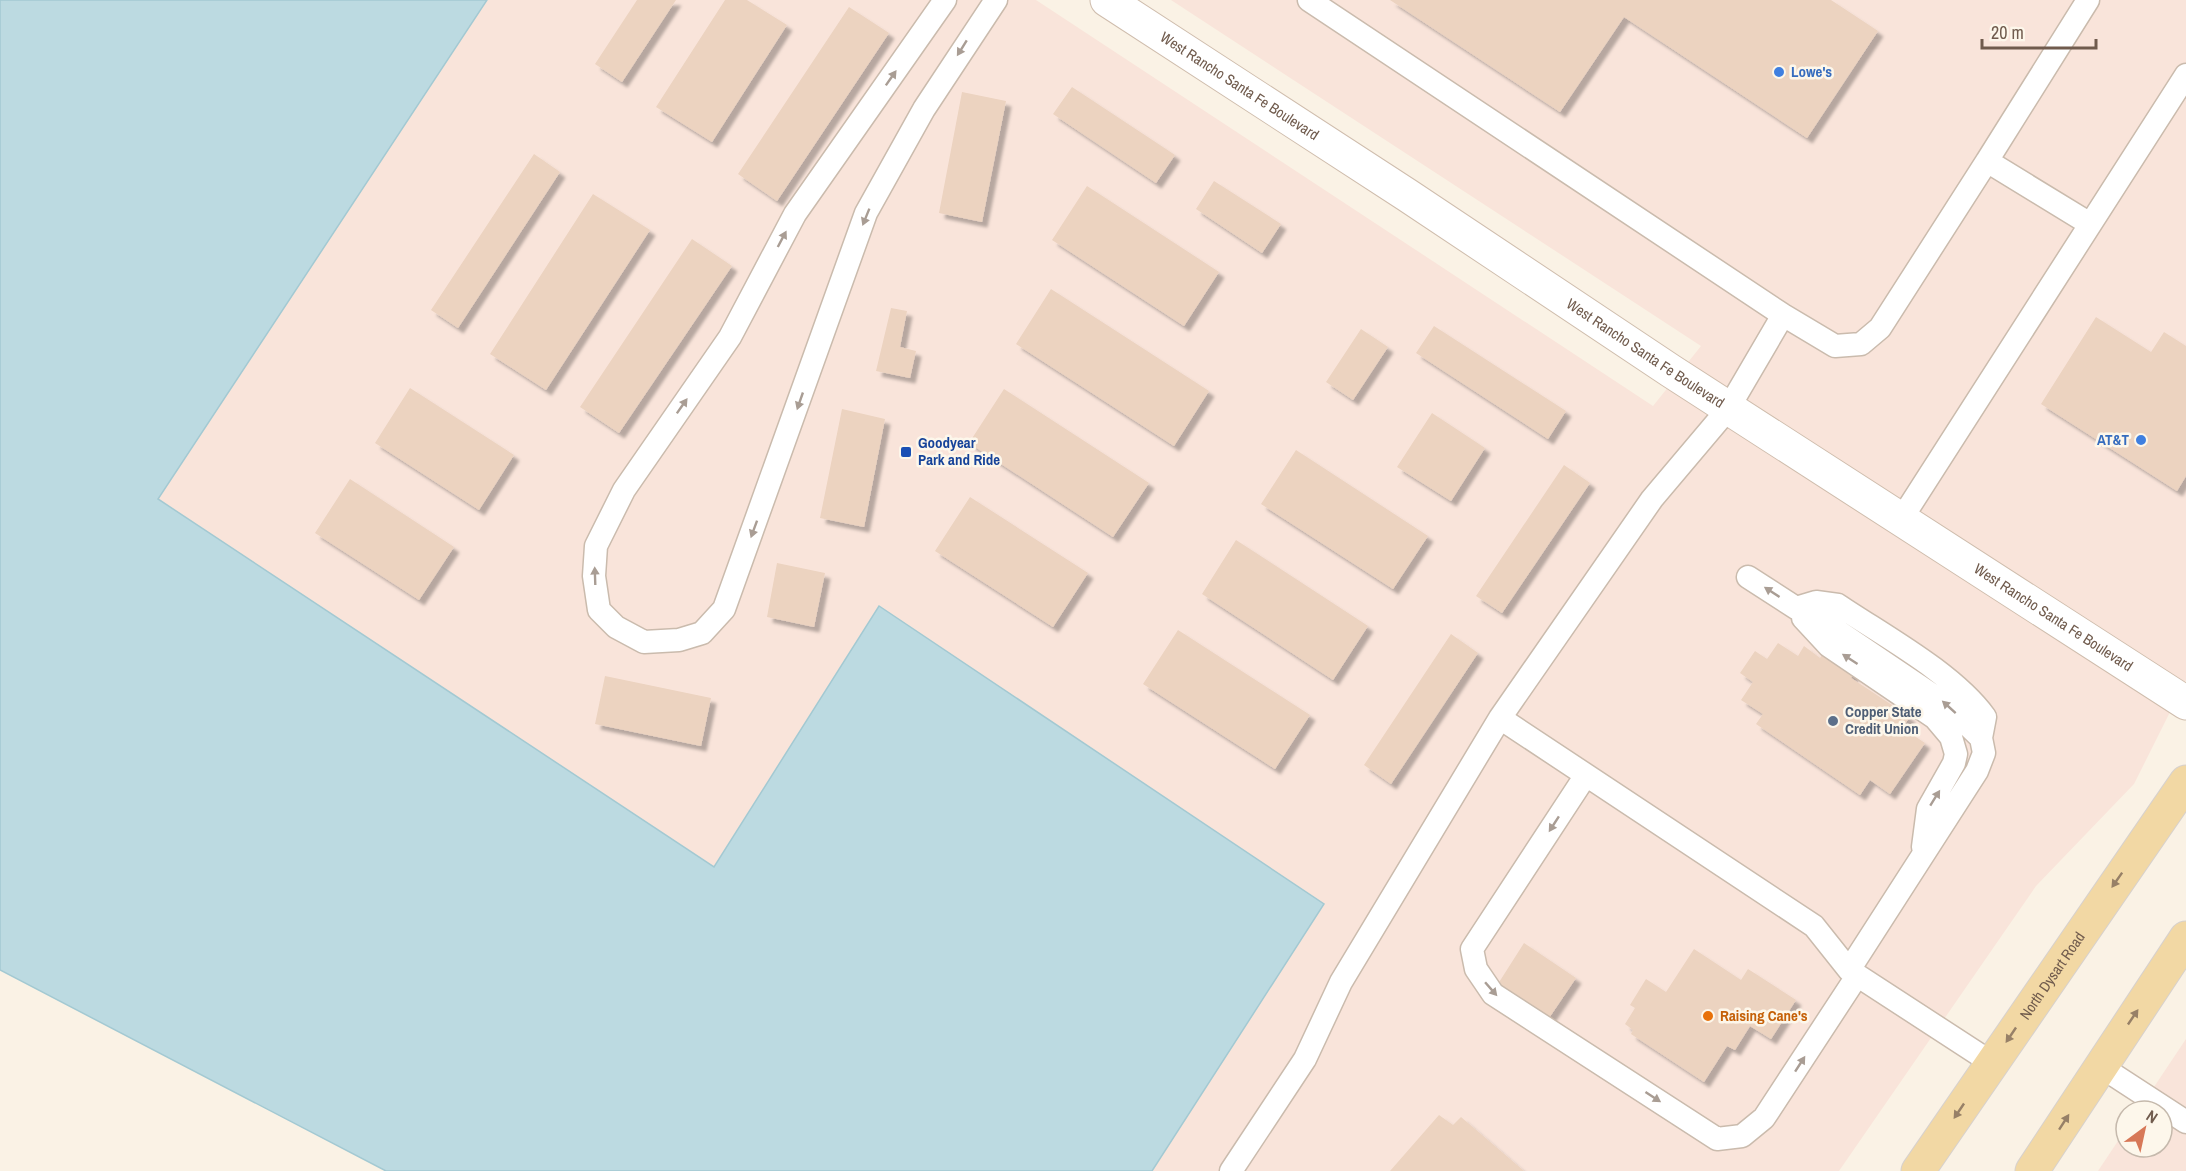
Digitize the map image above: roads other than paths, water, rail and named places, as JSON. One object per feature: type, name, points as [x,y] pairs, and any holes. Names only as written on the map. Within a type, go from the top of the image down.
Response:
[{"type":"main road","name":"North Dysart Road","points":[[1918,1171],[2186,782]]},
{"type":"main road","points":[[2032,1171],[2186,938]]},
{"type":"street","name":"West Rancho Santa Fe Boulevard","points":[[1107,0],[1417,201],[1728,409],[1902,518],[2186,703]]},
{"type":"lane","points":[[945,0],[795,214],[730,337],[624,490],[596,546],[594,576],[599,610],[616,627],[645,642],[679,640],[702,633],[724,609],[866,213],[924,109],[996,0]]},
{"type":"lane","points":[[1309,0],[1783,315],[1835,346],[1862,344],[1880,328],[2088,0]]},
{"type":"lane","points":[[1902,518],[2186,75]]},
{"type":"lane","points":[[1987,161],[2090,224]]},
{"type":"lane","points":[[1231,1171],[1305,1059],[1341,982],[1500,718],[1652,499],[1728,409],[1783,315]]},
{"type":"lane","points":[[1586,776],[1472,949],[1476,969],[1493,994],[1717,1139],[1742,1136],[1764,1118],[1853,973],[1922,854],[1977,771],[1984,753],[1981,738],[1946,704],[1826,623],[1796,608],[1748,577]]},
{"type":"lane","points":[[1796,608],[1808,626],[1829,646],[1935,718],[1951,737],[1956,754],[1954,763],[1929,809],[1922,854]]},
{"type":"lane","points":[[1500,718],[1814,926],[1853,973],[1992,1063]]},
{"type":"lane","points":[[2100,1066],[2186,1122]]},
{"type":"water","points":[[0,0],[487,0],[158,499],[714,867],[879,606],[1324,904],[1152,1171],[386,1171],[0,970]]},
{"type":"place","name":"Lowe's","points":[[1779,72]]},
{"type":"place","name":"AT&T","points":[[2141,440]]},
{"type":"place","name":"Goodyear Park and Ride","points":[[906,452]]},
{"type":"place","name":"Copper State Credit Union","points":[[1833,721]]},
{"type":"place","name":"Raising Cane's","points":[[1708,1016]]}]
